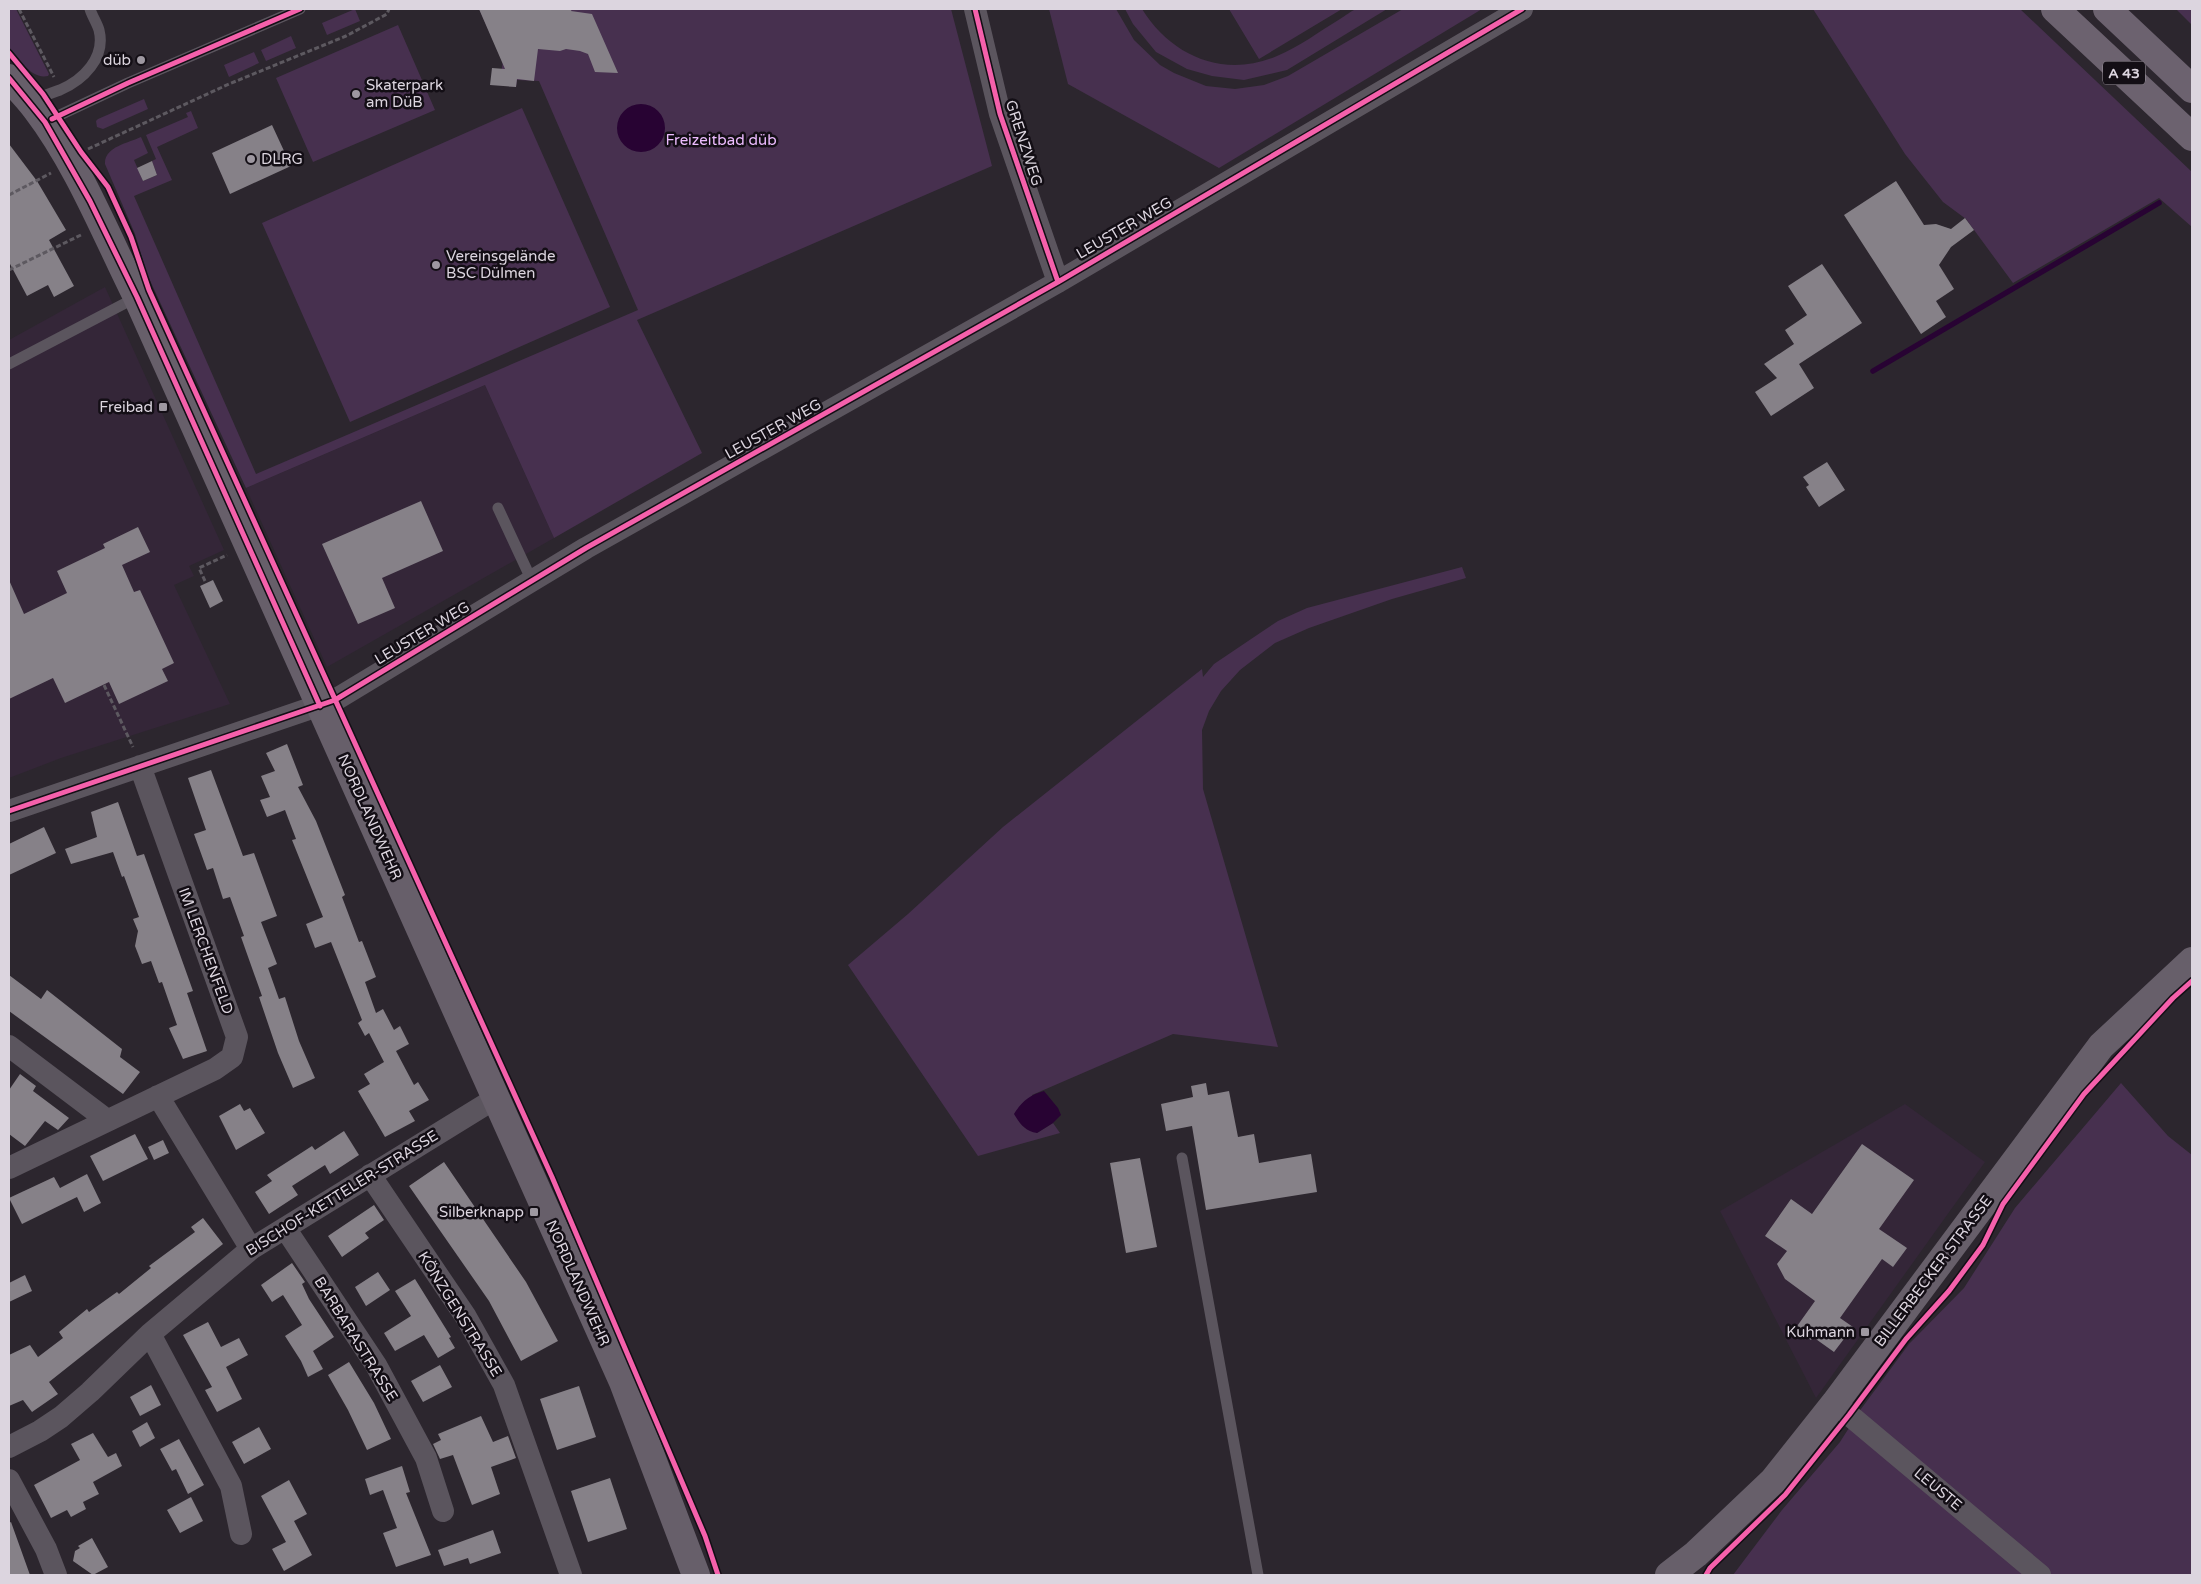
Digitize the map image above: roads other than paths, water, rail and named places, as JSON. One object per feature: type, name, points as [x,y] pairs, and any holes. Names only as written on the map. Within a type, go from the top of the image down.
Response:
[{"type":"highway","name":"A 43","points":[[2055,9],[2192,137]]},
{"type":"highway","name":"A 43","points":[[2107,9],[2192,89]]},
{"type":"street","name":"GRENZWEG","points":[[975,9],[1000,114],[1058,282]]},
{"type":"street","name":"LEUSTER WEG","points":[[9,811],[336,700],[532,581],[1058,282],[1522,9]]},
{"type":"street","name":"NORDLANDWEHR","points":[[9,78],[38,112],[68,161],[137,297],[622,1382],[696,1575]]},
{"type":"street","name":"IM LERCHENFELD","points":[[9,1168],[215,1069],[232,1057],[237,1037],[140,766]]},
{"type":"street","name":"BILLERBECKER STRASSE","points":[[1669,1575],[1696,1554],[1773,1481],[1835,1403],[2101,1046],[2192,961]]},
{"type":"street","points":[[9,1046],[107,1120]]},
{"type":"street","points":[[158,1096],[251,1249]]},
{"type":"street","name":"BISCHOF-KETTELER-STRASSE","points":[[9,1447],[40,1431],[61,1417],[150,1334],[251,1249],[496,1098]]},
{"type":"street","name":"KÖNZGENSTRASSE","points":[[370,1175],[466,1317],[504,1385],[571,1575]]},
{"type":"street","name":"BARBARASTRASSE","points":[[285,1228],[376,1365],[426,1458],[443,1511]]},
{"type":"street","points":[[150,1334],[231,1486],[241,1534]]},
{"type":"street","name":"LEUSTE","points":[[1835,1403],[2040,1575]]},
{"type":"street","points":[[9,1480],[46,1549],[56,1575]]},
{"type":"lane","points":[[38,112],[43,94],[60,90],[83,77],[93,65],[100,50],[99,32],[90,9]]},
{"type":"lane","points":[[38,112],[128,83],[300,9]]},
{"type":"lane","points":[[9,364],[137,297]]},
{"type":"lane","points":[[498,508],[532,581]]},
{"type":"lane","points":[[1182,1158],[1258,1575]]},
{"type":"waterway","points":[[1873,371],[2159,203]]},
{"type":"place","name":"düb","points":[[141,60]]},
{"type":"place","name":"Skaterpark am DüB","points":[[356,94]]},
{"type":"place","name":"DLRG","points":[[251,159]]},
{"type":"place","name":"Vereinsgelände BSC Dülmen","points":[[436,265]]},
{"type":"place","name":"Freibad","points":[[163,407]]},
{"type":"place","name":"Silberknapp","points":[[534,1212]]},
{"type":"place","name":"Kuhmann","points":[[1865,1332]]},
{"type":"park label","name":"Freizeitbad düb","points":[[721,140]]}]
